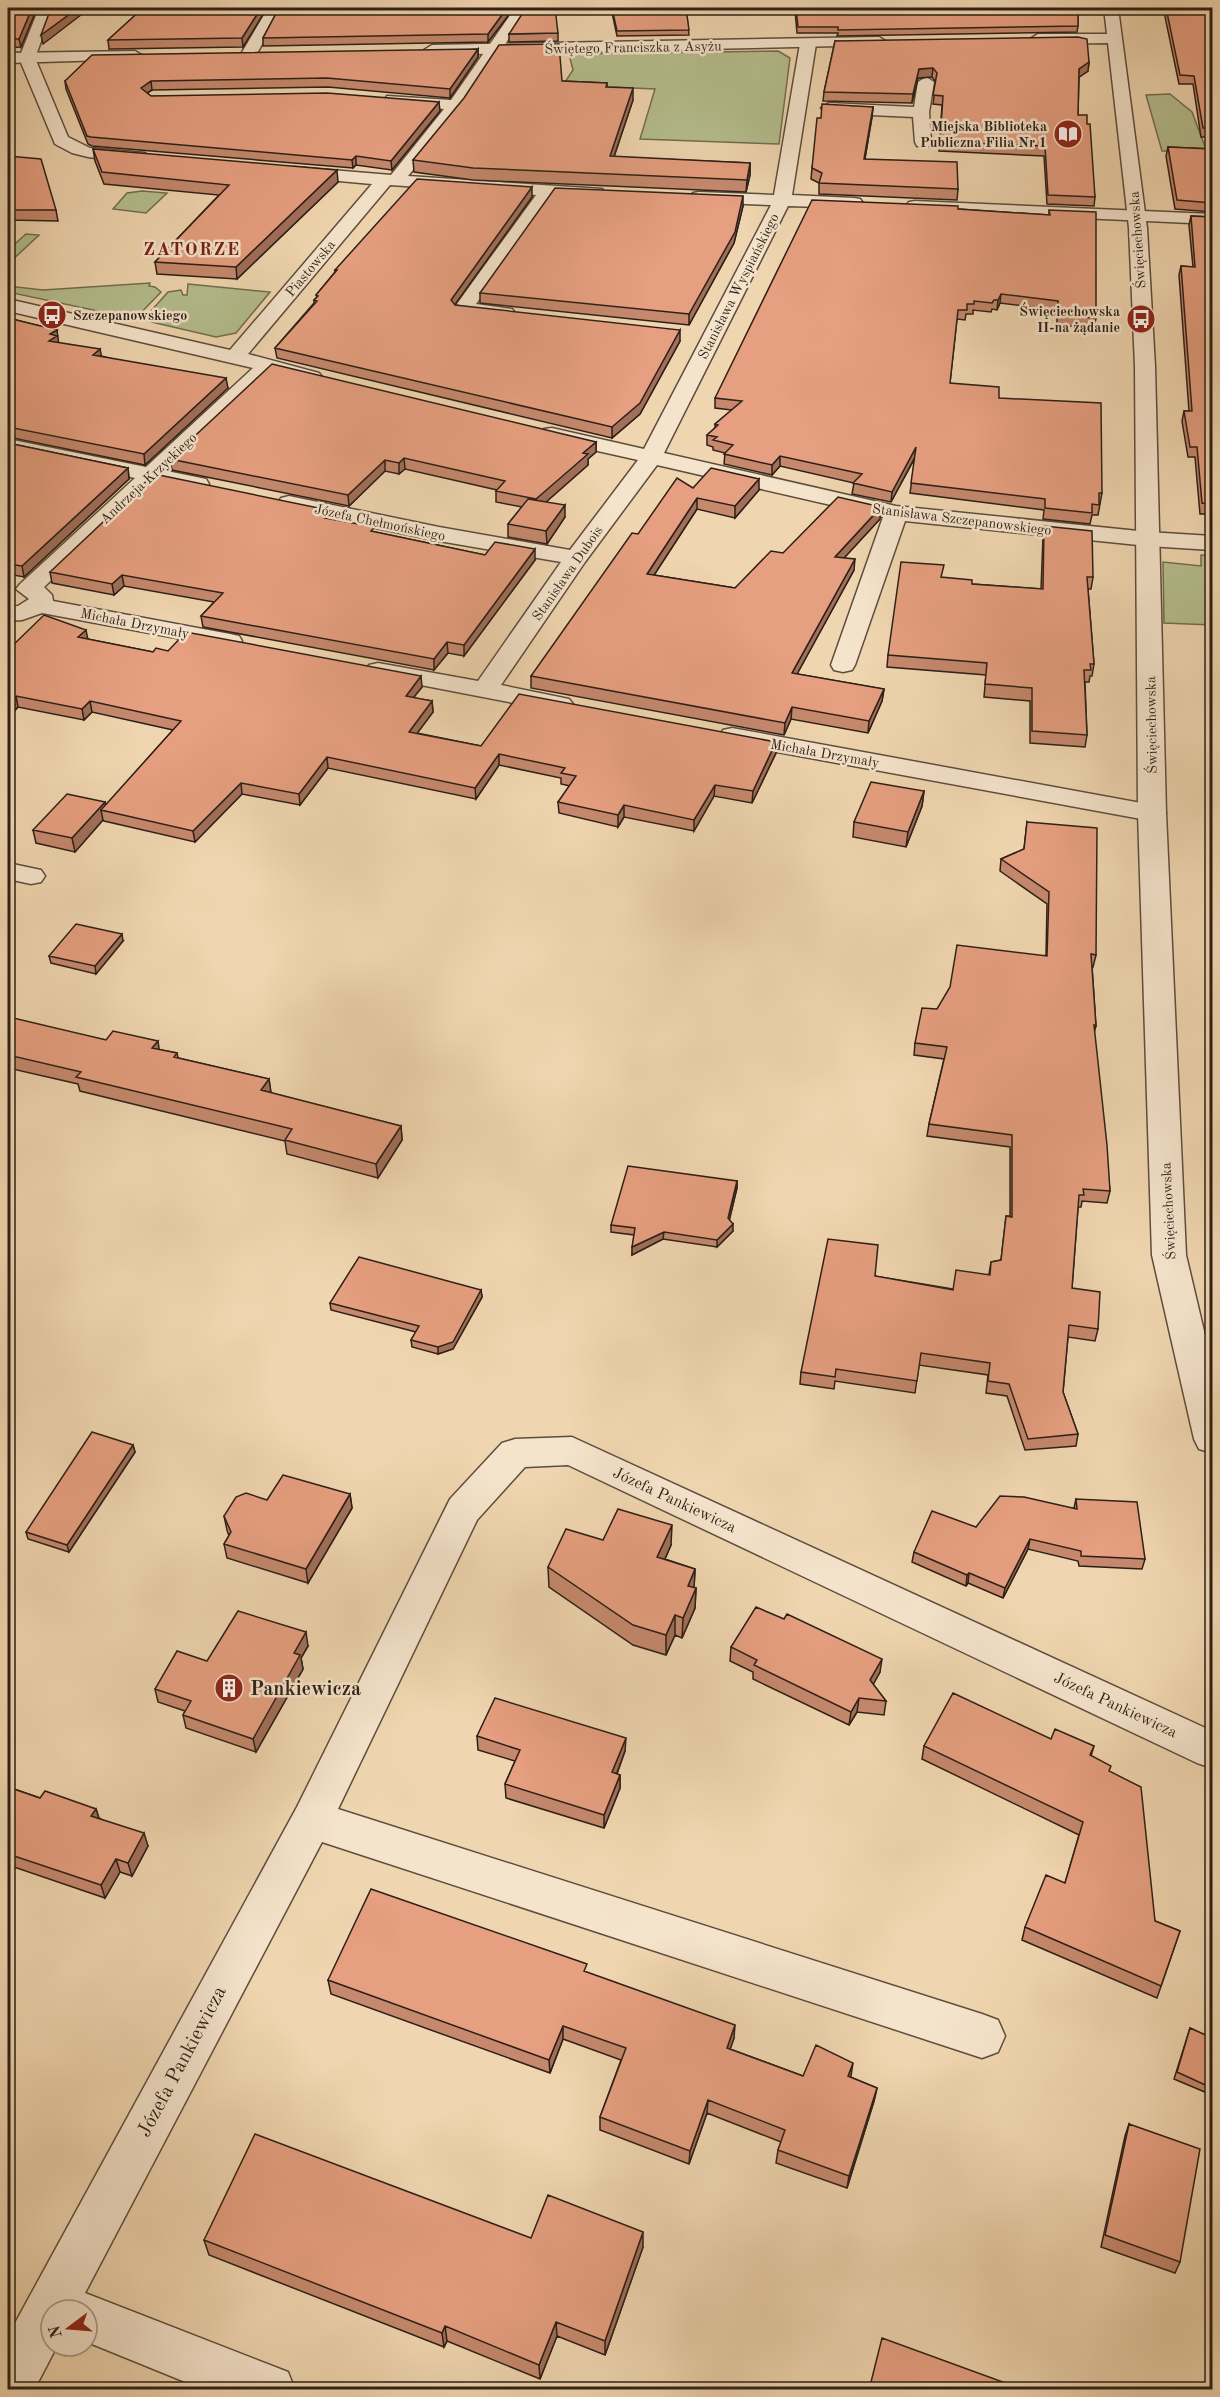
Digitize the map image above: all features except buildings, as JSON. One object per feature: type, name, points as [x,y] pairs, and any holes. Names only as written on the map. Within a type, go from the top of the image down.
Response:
[{"type":"street","points":[[46,8],[27,58],[61,140],[68,146],[90,153],[161,159]]},
{"type":"street","points":[[273,53],[243,54],[275,8]]},
{"type":"street","name":"Piastowska","points":[[235,357],[457,105],[522,8]]},
{"type":"street","name":"Święciechowska","points":[[1111,8],[1137,215],[1145,366],[1152,813],[1169,1255],[1212,1440]]},
{"type":"street","points":[[1023,40],[1115,38]]},
{"type":"street","name":"Świętego Franciszka z Asyżu","points":[[414,51],[894,42]]},
{"type":"street","name":"Stanisława Wyspiańskiego","points":[[651,457],[782,201],[808,44]]},
{"type":"street","points":[[8,58],[156,55]]},
{"type":"street","points":[[923,142],[921,112],[926,82]]},
{"type":"street","points":[[375,98],[457,105]]},
{"type":"street","points":[[798,107],[921,112]]},
{"type":"street","points":[[279,170],[390,180],[608,193]]},
{"type":"street","points":[[521,315],[463,309],[548,191]]},
{"type":"street","points":[[679,196],[875,204]]},
{"type":"street","points":[[898,205],[1212,219]]},
{"type":"street","points":[[8,305],[336,382]]},
{"type":"street","points":[[690,334],[712,336]]},
{"type":"street","name":"Andrzeja Krzyckiego","points":[[25,594],[267,366]]},
{"type":"street","name":"Stanisława Szczepanowskiego","points":[[529,428],[896,513],[1148,539],[1212,543]]},
{"type":"street","points":[[8,445],[221,489]]},
{"type":"street","name":"Stanisława Dubois","points":[[485,690],[576,558],[651,457]]},
{"type":"street","name":"Józefa Chełmońskiego","points":[[267,498],[439,534],[576,558]]},
{"type":"street","points":[[843,665],[896,513]]},
{"type":"street","points":[[8,614],[22,613],[25,594]]},
{"type":"street","name":"Michała Drzymały","points":[[25,594],[250,645]]},
{"type":"street","points":[[356,666],[580,708]]},
{"type":"street","name":"Michała Drzymały","points":[[709,732],[1152,813]]},
{"type":"street","name":"Józefa Pankiewicza","points":[[75,2298],[463,1510],[515,1453],[572,1451],[1212,1749]]},
{"type":"street","points":[[312,1820],[982,2036]]},
{"type":"street","points":[[99,2322],[270,2390]]},
{"type":"street","name":"Józefa Pankiewicza","points":[[8,2386],[39,2347]]},
{"type":"green space","points":[[778,51],[790,58],[779,144],[640,139],[655,89],[563,85],[573,70],[569,54]]},
{"type":"green space","points":[[1170,94],[1192,112],[1207,152],[1162,151],[1146,95]]},
{"type":"green space","points":[[142,191],[167,193],[146,213],[113,209],[127,193]]},
{"type":"green space","points":[[26,234],[39,235],[8,264],[8,250]]},
{"type":"green space","points":[[150,283],[149,286],[161,292],[135,319],[8,292],[8,286],[43,290]]},
{"type":"green space","points":[[188,284],[270,292],[236,333],[216,337],[143,320],[168,292],[181,290],[183,295],[187,295]]},
{"type":"green space","points":[[1201,555],[1212,556],[1212,625],[1164,623],[1163,562],[1201,566]]},
{"type":"place","name":"Miejska Biblioteka Publiczna Filia Nr 1","points":[[1068,134]]},
{"type":"place","name":"Szczepanowskiego","points":[[52,315]]},
{"type":"place","name":"Święciechowska II-na żądanie","points":[[1141,319]]},
{"type":"place","name":"Pankiewicza","points":[[229,1688]]},
{"type":"district","name":"ZATORZE","points":[[192,249]]}]
